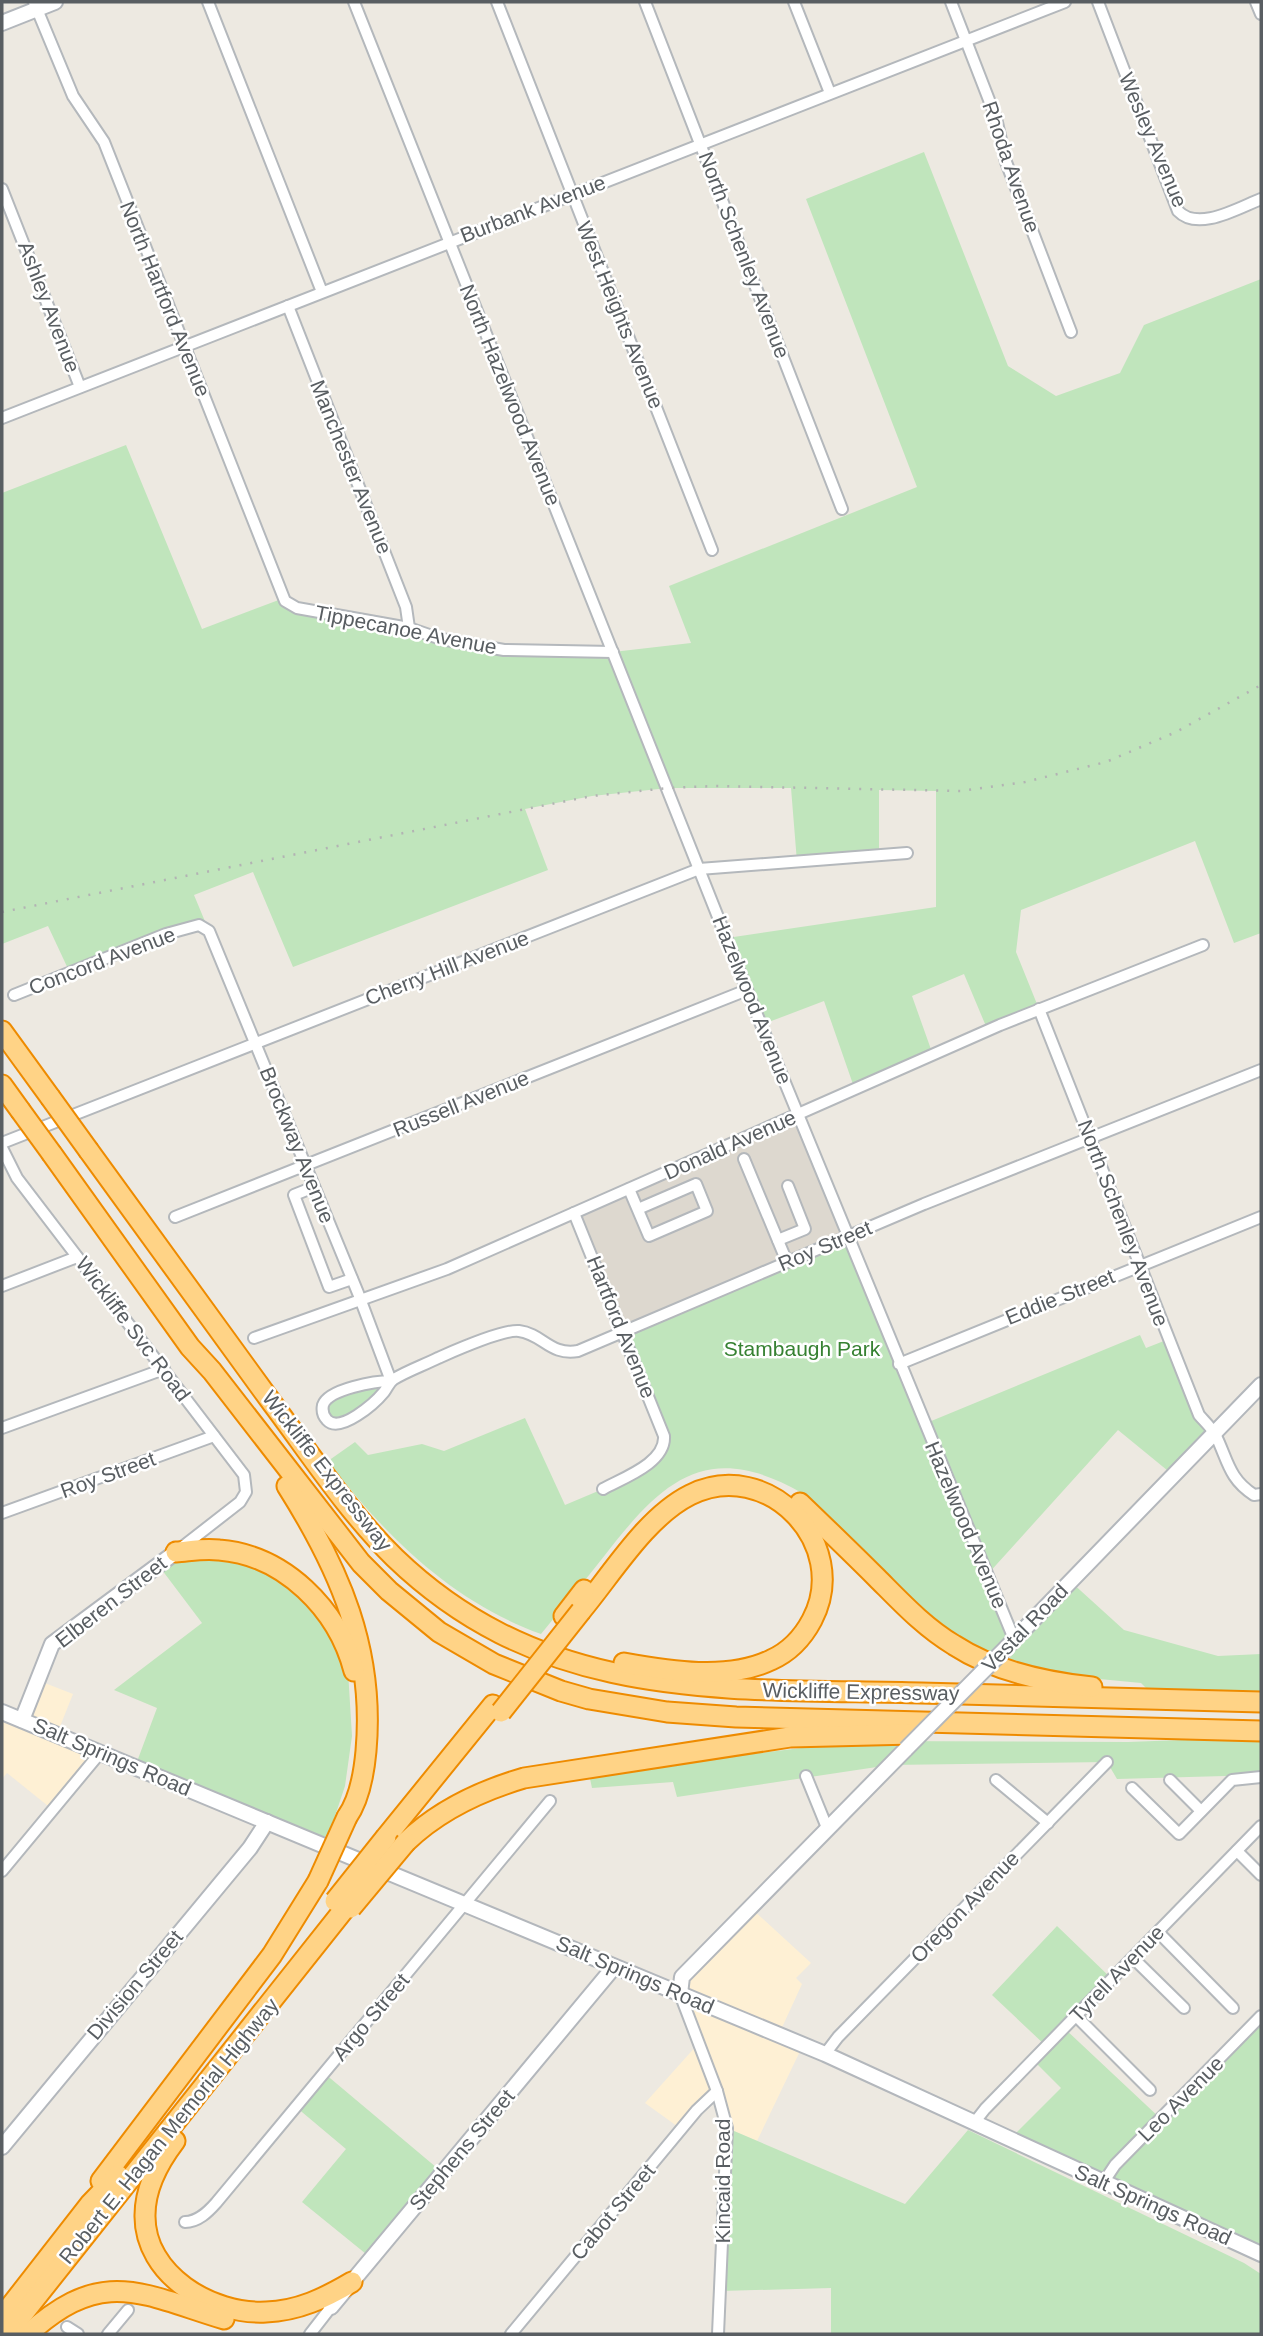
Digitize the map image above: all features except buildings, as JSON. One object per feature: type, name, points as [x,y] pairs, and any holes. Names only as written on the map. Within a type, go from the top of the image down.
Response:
[{"type":"highway","name":"Wickliffe Expressway","points":[[2,1031],[372,1533],[396,1558],[461,1610],[529,1648],[595,1670],[660,1682],[739,1689],[1261,1702]]},
{"type":"highway","name":"Wickliffe Expressway","points":[[2,1085],[190,1347],[212,1371],[361,1563],[421,1619],[494,1664],[561,1691],[589,1699],[667,1712],[737,1717],[1261,1731]]},
{"type":"highway","points":[[90,2204],[100,2183],[279,1945],[318,1881],[346,1817],[354,1808],[368,1724],[365,1673],[351,1614],[334,1571],[276,1468],[206,1376],[190,1347]]},
{"type":"highway","points":[[90,2204],[115,2179],[397,1840],[573,1614],[639,1522],[680,1487],[699,1479],[726,1475],[746,1476],[775,1485],[794,1497],[924,1624],[965,1652],[1006,1669],[1041,1678],[1097,1688],[1139,1690],[1157,1699]]},
{"type":"highway","points":[[348,1503],[437,1582],[497,1621],[535,1640],[566,1650],[606,1660],[666,1669],[737,1670],[770,1661],[789,1649],[804,1633],[818,1606],[822,1580],[820,1559],[808,1528],[795,1513],[779,1501],[764,1492],[745,1487],[712,1488],[688,1496],[657,1520],[573,1614]]},
{"type":"highway","points":[[176,1552],[218,1550],[260,1560],[302,1586],[335,1626],[351,1660],[359,1701],[357,1752],[346,1817]]},
{"type":"highway","points":[[397,1840],[464,1801],[507,1783],[551,1773],[790,1737],[965,1733],[1068,1725]]},
{"type":"highway","name":"Robert E. Hagan Memorial Highway","points":[[6,2334],[331,1927],[344,1905]]},
{"type":"highway","points":[[205,2086],[200,2106],[159,2166],[149,2188],[146,2230],[155,2254],[164,2267],[189,2290],[209,2301],[248,2312],[298,2307],[329,2295],[352,2282]]},
{"type":"highway","name":"Robert E. Hagan Memorial Highway","points":[[2,2318],[90,2204]]},
{"type":"highway","points":[[28,2334],[62,2308],[112,2291],[146,2294],[229,2320],[255,2324],[285,2322],[331,2307]]},
{"type":"street","points":[[2,23],[36,5],[55,2]]},
{"type":"street","points":[[208,2],[322,292]]},
{"type":"street","name":"North Hazelwood Avenue","points":[[354,2],[668,788]]},
{"type":"street","name":"West Heights Avenue","points":[[497,2],[712,550]]},
{"type":"street","name":"North Schenley Avenue","points":[[645,2],[842,509]]},
{"type":"street","points":[[794,2],[830,93]]},
{"type":"street","name":"Rhoda Avenue","points":[[951,2],[996,118],[1006,162],[1071,332]]},
{"type":"street","name":"Burbank Avenue","points":[[2,418],[1065,2]]},
{"type":"street","name":"Wesley Avenue","points":[[1098,2],[1178,211],[1189,219],[1202,221],[1261,199]]},
{"type":"street","points":[[1256,2],[1261,15]]},
{"type":"street","name":"North Hartford Avenue","points":[[36,5],[73,96],[104,142],[285,601]]},
{"type":"street","name":"Ashley Avenue","points":[[2,189],[80,387]]},
{"type":"street","name":"Manchester Avenue","points":[[288,306],[406,607],[409,628]]},
{"type":"street","name":"Tippecanoe Avenue","points":[[285,601],[297,608],[409,628],[440,639],[504,650],[613,652]]},
{"type":"street","name":"Hazelwood Avenue","points":[[668,788],[1010,1643]]},
{"type":"street","name":"Cherry Hill Avenue","points":[[2,1146],[699,869],[907,853]]},
{"type":"street","name":"Brockway Avenue","points":[[190,927],[203,926],[209,931],[361,1299],[391,1381]]},
{"type":"street","name":"Concord Avenue","points":[[14,995],[190,927]]},
{"type":"street","name":"Donald Avenue","points":[[254,1338],[447,1269],[1039,1009],[1203,945]]},
{"type":"street","name":"Russell Avenue","points":[[175,1217],[747,990]]},
{"type":"street","name":"North Schenley Avenue","points":[[1039,1009],[1199,1415],[1214,1433],[1231,1473],[1241,1486],[1254,1495],[1261,1494]]},
{"type":"street","name":"Roy Street","points":[[391,1381],[374,1401],[345,1423],[336,1424],[325,1417],[323,1407],[330,1395],[366,1384],[391,1381],[440,1357],[513,1331],[522,1331],[551,1348],[568,1353],[578,1351],[846,1237],[1261,1070]]},
{"type":"street","name":"Wickliffe Svc Road","points":[[2,1146],[17,1178],[244,1475],[247,1483],[244,1496],[231,1509]]},
{"type":"street","points":[[744,1159],[787,1262]]},
{"type":"street","points":[[629,1189],[649,1236],[707,1211],[696,1184],[638,1209]]},
{"type":"street","points":[[778,1240],[804,1229],[788,1186]]},
{"type":"street","points":[[314,1187],[294,1195],[329,1287],[352,1279]]},
{"type":"street","name":"Hartford Avenue","points":[[574,1213],[665,1441],[659,1454],[650,1462],[603,1489]]},
{"type":"street","name":"Eddie Street","points":[[899,1364],[1139,1264],[1261,1217]]},
{"type":"street","points":[[2,1286],[77,1257]]},
{"type":"street","points":[[2,1428],[164,1369]]},
{"type":"street","name":"Vestal Road","points":[[680,1994],[682,1977],[1261,1385]]},
{"type":"street","name":"Roy Street","points":[[2,1513],[214,1436]]},
{"type":"street","name":"Elberen Street","points":[[22,1720],[52,1644],[231,1509]]},
{"type":"street","name":"Salt Springs Road","points":[[2,1712],[825,2054],[1261,2254]]},
{"type":"street","points":[[2,1871],[100,1753]]},
{"type":"street","name":"Oregon Avenue","points":[[825,2054],[847,2028],[1107,1762]]},
{"type":"street","points":[[806,1776],[828,1830]]},
{"type":"street","points":[[1132,1788],[1180,1834],[1232,1780],[1261,1777]]},
{"type":"street","points":[[996,1780],[1048,1823]]},
{"type":"street","points":[[1170,1780],[1201,1811]]},
{"type":"street","name":"Argo Street","points":[[185,2222],[204,2215],[216,2203],[550,1801]]},
{"type":"street","name":"Division Street","points":[[2,2147],[250,1847],[267,1822]]},
{"type":"street","name":"Tyrell Avenue","points":[[974,2123],[1261,1826]]},
{"type":"street","points":[[1237,1851],[1261,1875]]},
{"type":"street","points":[[1158,1932],[1233,2008]]},
{"type":"street","points":[[1133,1958],[1184,2008]]},
{"type":"street","name":"Stephens Street","points":[[310,2334],[614,1967]]},
{"type":"street","name":"Kincaid Road","points":[[680,1994],[717,2091],[727,2128],[717,2333]]},
{"type":"street","points":[[1076,2016],[1150,2090]]},
{"type":"street","name":"Leo Avenue","points":[[1102,2183],[1115,2165],[1261,2016]]},
{"type":"street","name":"Cabot Street","points":[[511,2334],[697,2110],[717,2091]]},
{"type":"street","points":[[108,2334],[128,2311]]},
{"type":"street","points":[[67,2327],[78,2334]]},
{"type":"shaded area","points":[[798,1115],[847,1237],[623,1332],[574,1213]]},
{"type":"shaded area","points":[[37,1680],[73,1694],[57,1734],[100,1753],[53,1810],[7,1773],[2,1779],[2,1712],[22,1720]]},
{"type":"shaded area","points":[[751,1908],[811,1963],[796,1978],[802,1984],[779,2034],[803,2045],[757,2141],[727,2128],[717,2092],[681,2129],[645,2103],[698,2044],[680,1985]]},
{"type":"green space","points":[[924,152],[1008,366],[1056,396],[1120,373],[1144,325],[1261,279],[1261,933],[1234,943],[1195,841],[1021,910],[1016,952],[1039,1009],[988,1031],[964,974],[912,996],[933,1055],[855,1090],[824,1001],[761,1025],[727,938],[936,907],[936,791],[879,790],[879,856],[797,862],[791,788],[668,788],[592,796],[525,809],[548,870],[293,967],[253,872],[194,895],[209,931],[203,926],[70,973],[48,926],[2,944],[2,493],[126,445],[202,629],[284,598],[285,601],[479,646],[613,652],[691,643],[669,586],[917,487],[806,199]]},
{"type":"green space","name":"Stambaugh Park","points":[[847,1237],[924,1424],[1140,1335],[1146,1348],[1169,1339],[1199,1415],[1214,1433],[1173,1475],[1118,1430],[987,1575],[1014,1638],[1070,1581],[1124,1630],[1218,1656],[1261,1654],[1261,1702],[1157,1699],[1141,1683],[1089,1678],[1006,1662],[1014,1653],[999,1644],[986,1656],[945,1632],[802,1493],[769,1477],[740,1469],[714,1469],[690,1476],[668,1488],[626,1529],[541,1634],[478,1604],[449,1585],[372,1515],[328,1461],[355,1442],[368,1455],[422,1444],[444,1451],[525,1418],[565,1505],[603,1489],[650,1462],[665,1441],[623,1332]]},
{"type":"green space","points":[[391,1381],[345,1423],[331,1423],[324,1402],[326,1399]]},
{"type":"green space","points":[[218,1556],[267,1571],[313,1603],[348,1671],[352,1736],[345,1786],[328,1837],[292,1831],[135,1767],[157,1708],[114,1690],[202,1623],[162,1570],[181,1560]]},
{"type":"green space","points":[[1261,1737],[1261,1775],[1117,1779],[1107,1762],[890,1765],[677,1797],[673,1782],[592,1788],[589,1774],[859,1741],[1128,1742]]},
{"type":"green space","points":[[1057,1926],[1112,1979],[1064,2028],[1161,2119],[1261,2016],[1261,2254],[1009,2140],[1061,2088],[1033,2060],[1046,2046],[992,1995]]},
{"type":"green space","points":[[324,2073],[443,2173],[371,2258],[302,2202],[346,2149],[296,2107]]},
{"type":"green space","points":[[727,2128],[905,2204],[968,2130],[1244,2263],[1261,2274],[1261,2334],[831,2334],[831,2288],[721,2291]]},
{"type":"railway","points":[[2,912],[592,796],[714,786],[961,791],[1025,782],[1106,762],[1176,732],[1261,685]]}]
